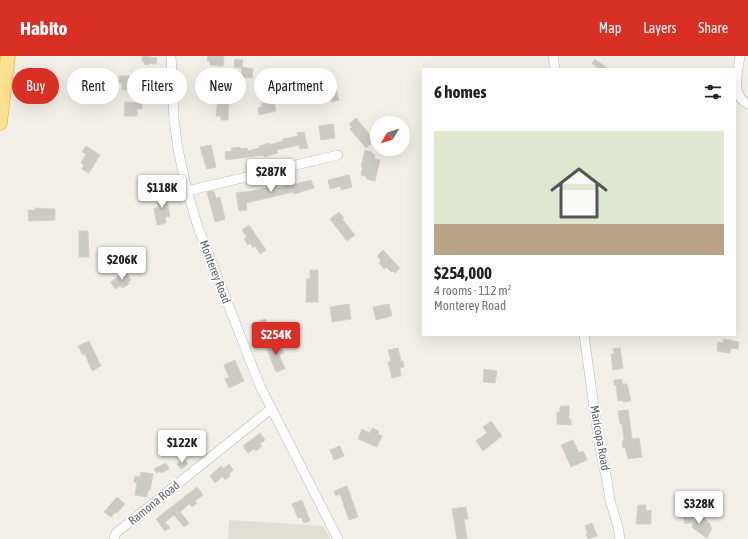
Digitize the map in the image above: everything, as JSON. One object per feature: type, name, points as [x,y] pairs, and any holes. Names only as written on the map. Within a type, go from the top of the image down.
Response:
[{"type":"highway","points":[[0,123],[8,56]]},
{"type":"street","name":"Monterey Road","points":[[171,56],[174,120],[182,171],[186,191],[198,227],[249,361],[271,409],[338,539]]},
{"type":"street","points":[[554,56],[555,68]]},
{"type":"street","points":[[740,56],[736,88],[739,97],[748,104]]},
{"type":"street","points":[[186,191],[338,155]]},
{"type":"street","name":"Maricopa Road","points":[[584,336],[599,443],[608,481],[610,500],[620,539]]},
{"type":"street","name":"Ramona Road","points":[[114,539],[116,533],[271,409]]},
{"type":"shaded area","points":[[229,520],[324,526],[330,539],[228,539]]},
{"type":"building","points":[[142,56],[157,58],[156,64],[144,64],[144,62],[142,62]]},
{"type":"building","points":[[208,56],[224,56],[223,66],[210,65],[210,62],[207,61]]},
{"type":"building","points":[[235,59],[243,60],[242,67],[253,69],[252,78],[246,77],[246,68],[234,67]]},
{"type":"building","points":[[595,59],[607,68],[598,68],[592,63]]},
{"type":"building","points":[[119,76],[127,76],[127,90],[122,90],[122,83],[119,83]]},
{"type":"building","points":[[125,102],[127,102],[127,104],[142,104],[142,109],[137,109],[137,116],[124,116]]},
{"type":"building","points":[[217,104],[229,104],[228,120],[221,120],[221,116],[216,116]]},
{"type":"building","points":[[261,104],[275,104],[276,111],[259,115],[258,108],[262,107]]},
{"type":"building","points":[[356,118],[370,135],[370,145],[366,148],[350,129],[352,127],[349,124]]},
{"type":"building","points":[[333,124],[335,138],[321,140],[319,126]]},
{"type":"building","points":[[304,132],[308,148],[300,149],[299,145],[277,150],[278,153],[264,157],[263,155],[226,160],[225,152],[232,151],[231,148],[247,148],[248,151],[269,143],[269,145],[283,141],[283,139],[298,136],[297,133]]},
{"type":"building","points":[[211,145],[216,167],[207,169],[200,147]]},
{"type":"building","points":[[86,146],[100,155],[89,173],[82,169],[84,165],[81,163],[86,154],[82,152]]},
{"type":"building","points":[[365,150],[370,151],[370,156],[375,156],[374,159],[380,160],[375,181],[366,179],[367,177],[361,175],[363,167],[361,167]]},
{"type":"building","points":[[349,175],[352,187],[341,190],[340,186],[330,189],[328,180]]},
{"type":"building","points":[[311,180],[314,188],[294,194],[293,192],[246,203],[247,210],[239,211],[236,193],[253,191],[277,185],[278,188]]},
{"type":"building","points":[[214,191],[216,198],[220,197],[225,219],[215,222],[207,192]]},
{"type":"building","points":[[165,193],[170,216],[165,217],[166,223],[157,225],[154,208],[159,208],[156,195]]},
{"type":"building","points":[[35,208],[55,209],[55,220],[29,221],[28,210],[35,210]]},
{"type":"building","points":[[339,212],[344,218],[342,219],[355,235],[347,241],[330,219]]},
{"type":"building","points":[[249,225],[266,250],[260,254],[255,246],[253,248],[250,243],[248,245],[244,239],[247,237],[242,230]]},
{"type":"building","points":[[79,231],[88,231],[89,257],[79,257]]},
{"type":"building","points":[[383,250],[400,268],[395,273],[393,271],[391,272],[386,267],[384,269],[379,263],[381,260],[377,256]]},
{"type":"building","points":[[310,270],[318,270],[318,302],[306,302],[307,279],[310,279]]},
{"type":"building","points":[[126,271],[131,280],[128,282],[129,284],[122,288],[120,286],[115,289],[111,282]]},
{"type":"building","points":[[349,304],[351,319],[332,322],[330,307]]},
{"type":"building","points":[[389,304],[392,316],[376,320],[373,307]]},
{"type":"building","points":[[265,319],[269,332],[257,337],[251,325]]},
{"type":"building","points":[[724,339],[739,342],[738,349],[731,348],[730,353],[717,351],[718,342],[723,343]]},
{"type":"building","points":[[89,341],[101,366],[92,371],[85,354],[83,355],[78,346]]},
{"type":"building","points":[[279,341],[284,353],[279,355],[285,369],[276,372],[266,347]]},
{"type":"building","points":[[398,348],[404,367],[400,368],[401,376],[392,378],[388,362],[391,361],[388,350]]},
{"type":"building","points":[[620,348],[623,368],[613,370],[611,354],[614,354],[613,349]]},
{"type":"building","points":[[235,360],[244,381],[229,388],[225,379],[229,377],[224,365]]},
{"type":"building","points":[[484,369],[497,371],[495,383],[483,382]]},
{"type":"building","points":[[622,379],[622,384],[627,384],[631,401],[618,401],[614,380]]},
{"type":"building","points":[[569,406],[569,419],[571,419],[571,425],[557,424],[557,412],[560,412],[560,407]]},
{"type":"building","points":[[628,410],[632,439],[639,438],[642,457],[628,459],[625,447],[623,448],[622,441],[624,440],[622,424],[620,424],[618,411]]},
{"type":"building","points":[[491,421],[502,436],[483,451],[476,441],[487,433],[483,427]]},
{"type":"building","points":[[372,428],[379,431],[378,434],[382,436],[377,447],[358,439],[362,429],[370,433]]},
{"type":"building","points":[[260,433],[265,440],[260,444],[262,446],[256,451],[254,449],[248,453],[243,446]]},
{"type":"building","points":[[573,440],[579,453],[583,451],[587,460],[571,467],[561,445]]},
{"type":"building","points":[[340,446],[344,456],[334,460],[330,450]]},
{"type":"building","points":[[184,459],[188,464],[181,469],[177,464]]},
{"type":"building","points":[[166,463],[169,469],[161,473],[160,471],[157,473],[154,469]]},
{"type":"building","points":[[229,464],[233,470],[229,474],[230,476],[225,480],[223,476],[215,483],[210,476],[221,466],[223,469]]},
{"type":"building","points":[[141,472],[153,474],[147,497],[135,495],[137,483],[134,482],[135,476],[140,477]]},
{"type":"building","points":[[347,486],[358,517],[349,520],[340,494],[336,496],[334,491]]},
{"type":"building","points":[[197,487],[203,495],[195,501],[197,503],[192,507],[189,504],[180,512],[189,523],[184,527],[174,515],[165,522],[170,528],[165,531],[156,519]]},
{"type":"building","points":[[117,497],[125,504],[111,517],[104,512]]},
{"type":"building","points":[[302,500],[310,521],[304,523],[301,517],[298,518],[292,504]]},
{"type":"building","points":[[638,505],[646,505],[646,511],[651,510],[651,524],[636,524]]},
{"type":"building","points":[[466,507],[468,519],[464,519],[467,538],[457,539],[452,509]]},
{"type":"building","points":[[692,514],[694,521],[698,517],[701,519],[703,516],[711,525],[710,526],[712,528],[707,538],[693,528],[693,522],[685,524],[683,515]]},
{"type":"building","points":[[592,523],[597,536],[588,539],[585,526]]}]
